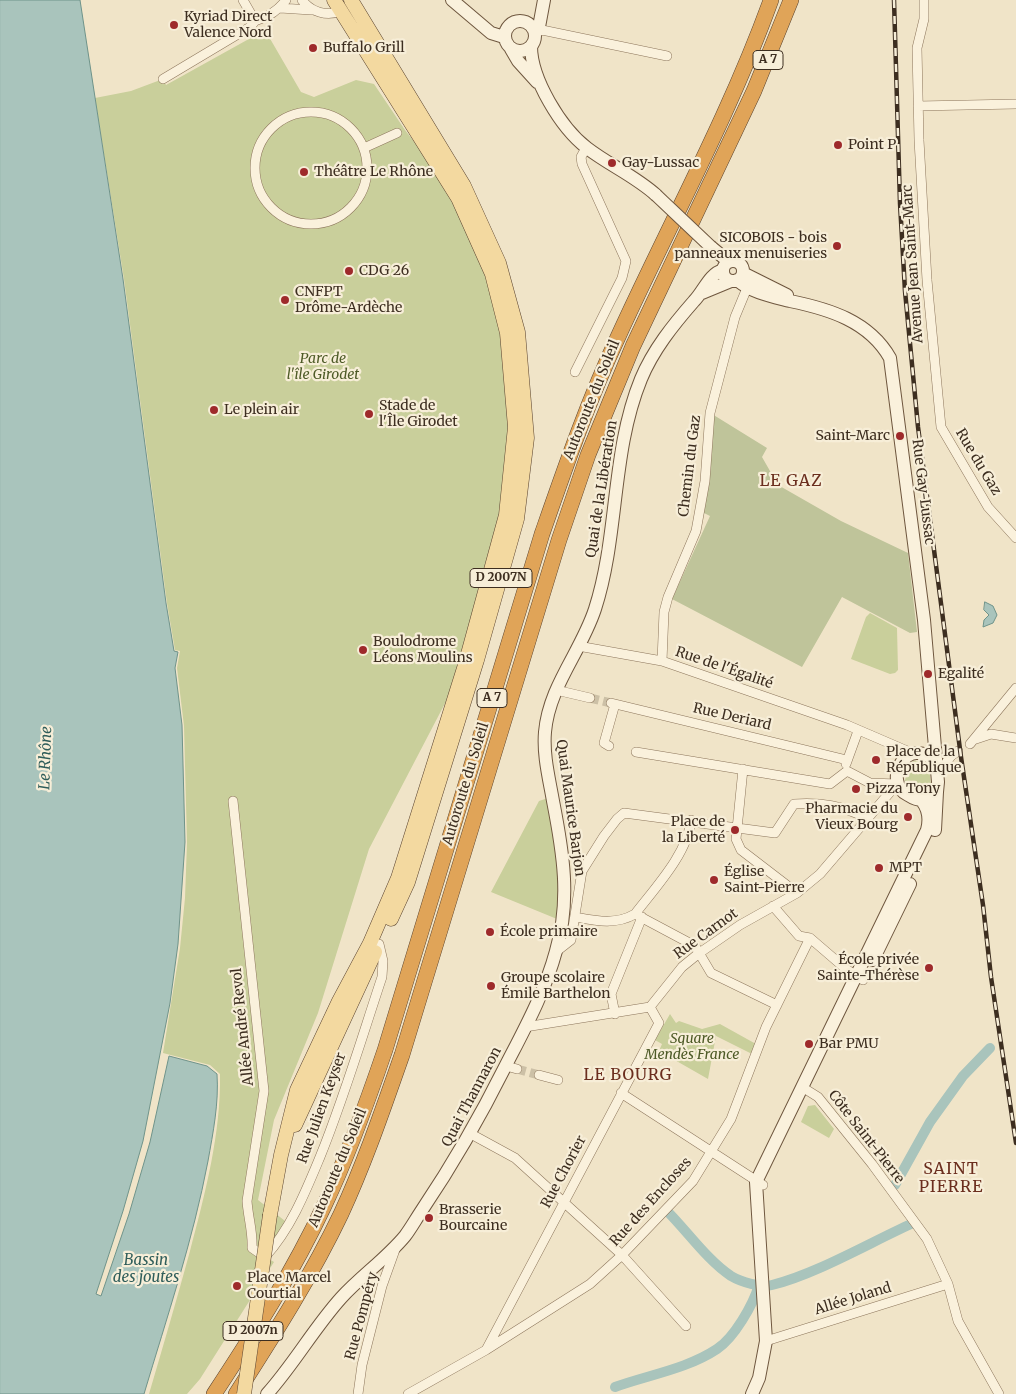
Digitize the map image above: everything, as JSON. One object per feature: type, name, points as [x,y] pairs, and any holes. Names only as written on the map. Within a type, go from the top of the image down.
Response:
[{"type":"highway","name":"Autoroute du Soleil","points":[[214,1394],[261,1324],[297,1260],[324,1206],[356,1132],[385,1050],[539,543],[570,450],[617,338],[757,41],[772,0]]},
{"type":"highway","name":"Autoroute du Soleil","points":[[236,1394],[275,1334],[312,1269],[341,1214],[373,1139],[402,1055],[559,540],[588,455],[633,346],[754,91],[791,0]]},
{"type":"main road","name":"D 2007N","points":[[352,1],[464,186],[499,263],[518,332],[527,438],[517,519],[480,651],[408,882],[281,1156],[297,1090],[339,1001],[370,943],[398,878],[465,665],[506,515],[515,427],[507,333],[492,274],[458,198],[338,6],[352,1]]},
{"type":"main road","name":"D 2007n","points":[[244,1394],[270,1215],[281,1156]]},
{"type":"street","points":[[242,0],[254,21]]},
{"type":"street","points":[[163,79],[250,27],[254,21],[264,18],[280,8],[286,0]]},
{"type":"street","points":[[302,0],[311,10]]},
{"type":"street","points":[[452,0],[491,33],[504,37],[518,61],[540,84],[567,127],[586,148],[637,179],[713,250],[726,266],[726,278],[740,281],[740,264],[726,266]]},
{"type":"street","name":"Avenue Jean Saint-Marc","points":[[924,0],[924,19],[917,48],[918,106],[926,276],[940,421]]},
{"type":"street","points":[[504,37],[509,25],[522,21],[543,2]]},
{"type":"street","points":[[540,84],[531,46],[543,2]]},
{"type":"street","points":[[280,8],[311,10],[331,14],[338,6]]},
{"type":"street","points":[[522,21],[530,25],[535,33]]},
{"type":"street","points":[[535,33],[542,30],[668,56]]},
{"type":"street","points":[[511,49],[522,51],[531,46]]},
{"type":"street","points":[[918,106],[1016,104]]},
{"type":"street","points":[[300,112],[332,115],[346,123],[356,134],[364,148],[367,173],[359,198],[344,213],[326,222],[313,224],[287,218],[275,211],[264,198],[256,182],[254,165],[258,147],[268,131],[283,119],[300,112]]},
{"type":"street","points":[[364,148],[397,133]]},
{"type":"street","points":[[575,372],[622,278],[626,261],[582,164],[581,158],[586,148]]},
{"type":"street","name":"Quai de la Libération","points":[[578,646],[594,612],[602,582],[625,430],[641,379],[663,339],[702,293],[713,276],[726,266]]},
{"type":"street","name":"Quai de la Libération","points":[[702,293],[740,281]]},
{"type":"street","name":"Rue Gay-Lussac","points":[[740,281],[761,294],[810,305],[851,320],[877,339],[890,358],[924,620],[932,728],[928,759]]},
{"type":"street","name":"Chemin du Gaz","points":[[662,661],[664,612],[668,597],[696,531],[705,481],[710,413],[735,317],[740,281]]},
{"type":"street","name":"Rue du Gaz","points":[[940,421],[941,427],[988,507],[1016,538]]},
{"type":"street","name":"Rue de l'Égalité","points":[[578,646],[662,661],[793,706],[858,731]]},
{"type":"street","name":"Quai Maurice Barjon","points":[[557,951],[565,902],[566,882],[546,768],[544,737],[550,702],[578,646]]},
{"type":"street","points":[[1016,688],[973,742],[991,734],[1016,738]]},
{"type":"street","points":[[556,690],[590,698]]},
{"type":"street","name":"Rue Deriard","points":[[609,746],[604,743],[613,704],[847,760]]},
{"type":"street","points":[[990,722],[991,734]]},
{"type":"street","points":[[636,752],[830,784],[847,771],[847,760],[858,731],[928,759],[955,754],[900,765],[897,784],[903,793],[922,801],[927,806],[929,816],[927,830],[860,978]]},
{"type":"street","points":[[752,1394],[759,1378],[766,1341],[759,1204],[760,1183],[860,978],[935,833],[938,816],[936,792],[928,759]]},
{"type":"street","points":[[743,769],[738,802],[736,840],[741,850],[797,893]]},
{"type":"street","points":[[847,771],[870,782],[897,784]]},
{"type":"street","name":"Rue Carnot","points":[[650,1007],[682,967],[698,954],[740,925],[797,893],[820,874],[897,784]]},
{"type":"street","points":[[922,801],[931,798],[936,792]]},
{"type":"street","name":"Allée André Revol","points":[[233,801],[264,1091],[247,1201],[253,1237],[252,1248]]},
{"type":"street","points":[[557,951],[572,940],[582,871],[617,819],[624,813],[691,820],[775,833],[794,804],[829,805],[867,818]]},
{"type":"street","points":[[615,1014],[611,994],[638,915],[690,835],[691,820]]},
{"type":"street","points":[[773,906],[800,936],[810,938],[860,978]]},
{"type":"street","points":[[576,917],[601,922],[626,919],[638,915],[695,946],[710,973],[777,1005]]},
{"type":"street","name":"Rue des Encloses","points":[[408,1394],[486,1350],[590,1284],[622,1255],[693,1181],[713,1151],[739,1103],[764,1034],[810,938]]},
{"type":"street","name":"Rue Julien Keyser","points":[[252,1248],[265,1257],[289,1224],[306,1190],[333,1125],[382,977],[379,944]]},
{"type":"street","name":"Quai Thannaron","points":[[268,1394],[276,1389],[341,1298],[396,1247],[445,1177],[511,1067],[525,1027],[557,951]]},
{"type":"street","points":[[525,1027],[650,1007]]},
{"type":"street","name":"Rue Chorier","points":[[486,1350],[659,1023],[650,1007]]},
{"type":"street","points":[[539,1075],[558,1080]]},
{"type":"street","name":"Côte Saint-Pierre","points":[[806,1088],[814,1092],[872,1164],[927,1239],[948,1284],[958,1320],[999,1394]]},
{"type":"street","points":[[621,1093],[760,1183]]},
{"type":"street","points":[[471,1134],[515,1158],[622,1255],[686,1326]]},
{"type":"street","name":"Rue Pompéry","points":[[361,1393],[362,1365],[382,1286],[396,1247]]},
{"type":"street","name":"Allée Joland","points":[[766,1341],[948,1284]]},
{"type":"green space","name":"Parc de l'île Girodet","points":[[265,30],[301,92],[314,97],[356,80],[374,84],[405,130],[458,198],[492,274],[515,427],[506,515],[465,665],[369,849],[318,1013],[274,1120],[258,1200],[289,1224],[266,1257],[274,1262],[200,1379],[187,1394],[149,1394],[196,1229],[211,1164],[218,1119],[220,1074],[210,1065],[163,1053],[180,948],[185,898],[187,843],[184,726],[177,668],[180,651],[175,650],[167,603],[124,279],[95,98],[131,91],[163,79],[166,85]]},
{"type":"green space","points":[[712,414],[767,448],[762,457],[778,485],[841,521],[908,553],[917,632],[910,633],[842,597],[802,667],[672,599],[710,516],[702,512]]},
{"type":"green space","points":[[870,613],[897,628],[898,670],[895,673],[890,674],[851,659],[866,617]]},
{"type":"green space","points":[[913,761],[922,762],[929,767],[931,785],[926,793],[920,793],[904,784],[909,765]]},
{"type":"green space","points":[[548,798],[559,878],[557,919],[491,892],[539,801]]},
{"type":"green space","name":"Square Mendès France","points":[[670,1014],[676,1023],[679,1021],[702,1029],[720,1024],[756,1044],[752,1054],[716,1036],[708,1079],[659,1051],[662,1044],[655,1040]]},
{"type":"green space","points":[[815,1105],[834,1129],[829,1138],[801,1122],[808,1106]]},
{"type":"water","points":[[0,0],[80,0],[123,279],[166,603],[174,651],[178,652],[175,668],[182,725],[185,842],[178,944],[170,1003],[143,1141],[96,1294],[101,1296],[129,1214],[150,1142],[169,1056],[207,1066],[217,1074],[217,1096],[210,1150],[195,1220],[144,1394],[0,1394]]},
{"type":"water","points":[[985,602],[993,606],[997,615],[993,623],[983,627],[984,620],[989,615],[984,610]]},
{"type":"waterway","points":[[895,1185],[930,1122],[963,1076],[990,1048]]},
{"type":"waterway","points":[[667,1211],[722,1270],[740,1280],[762,1286],[772,1285],[806,1274],[911,1224]]},
{"type":"waterway","points":[[615,1387],[680,1367],[717,1349],[730,1337],[742,1320],[759,1285]]},
{"type":"tunnel","points":[[590,698],[611,703]]},
{"type":"tunnel","points":[[517,1069],[539,1075]]},
{"type":"railway","points":[[894,0],[900,203],[905,291],[918,427],[961,757],[983,905],[991,977],[1016,1143]]},
{"type":"place","name":"Kyriad Direct Valence Nord","points":[[174,25]]},
{"type":"place","name":"Buffalo Grill","points":[[313,48]]},
{"type":"place","name":"Point P","points":[[838,145]]},
{"type":"place","name":"Gay-Lussac","points":[[612,163]]},
{"type":"place","name":"Théâtre Le Rhône","points":[[304,172]]},
{"type":"place","name":"SICOBOIS - bois panneaux menuiseries","points":[[837,246]]},
{"type":"place","name":"CDG 26","points":[[349,271]]},
{"type":"place","name":"CNFPT Drôme-Ardèche","points":[[285,300]]},
{"type":"place","name":"Le plein air","points":[[214,410]]},
{"type":"place","name":"Stade de l'Île Girodet","points":[[369,414]]},
{"type":"place","name":"Saint-Marc","points":[[900,436]]},
{"type":"place","name":"Boulodrome Léons Moulins","points":[[363,650]]},
{"type":"place","name":"Egalité","points":[[928,674]]},
{"type":"place","name":"Place de la République","points":[[876,760]]},
{"type":"place","name":"Pizza Tony","points":[[856,789]]},
{"type":"place","name":"Pharmacie du Vieux Bourg","points":[[908,817]]},
{"type":"place","name":"Place de la Liberté","points":[[735,830]]},
{"type":"place","name":"MPT","points":[[879,868]]},
{"type":"place","name":"Église Saint-Pierre","points":[[714,880]]},
{"type":"place","name":"École primaire","points":[[490,932]]},
{"type":"place","name":"École privée Sainte-Thérèse","points":[[929,968]]},
{"type":"place","name":"Groupe scolaire Émile Barthelon","points":[[491,986]]},
{"type":"place","name":"Bar PMU","points":[[809,1044]]},
{"type":"place","name":"Brasserie Bourcaine","points":[[429,1218]]},
{"type":"place","name":"Place Marcel Courtial","points":[[237,1286]]},
{"type":"district","name":"LE GAZ","points":[[791,481]]},
{"type":"district","name":"LE BOURG","points":[[628,1075]]},
{"type":"district","name":"SAINT PIERRE","points":[[951,1178]]},
{"type":"water label","name":"Le Rhône","points":[[46,758]]},
{"type":"water label","name":"Bassin des joutes","points":[[146,1270]]}]
